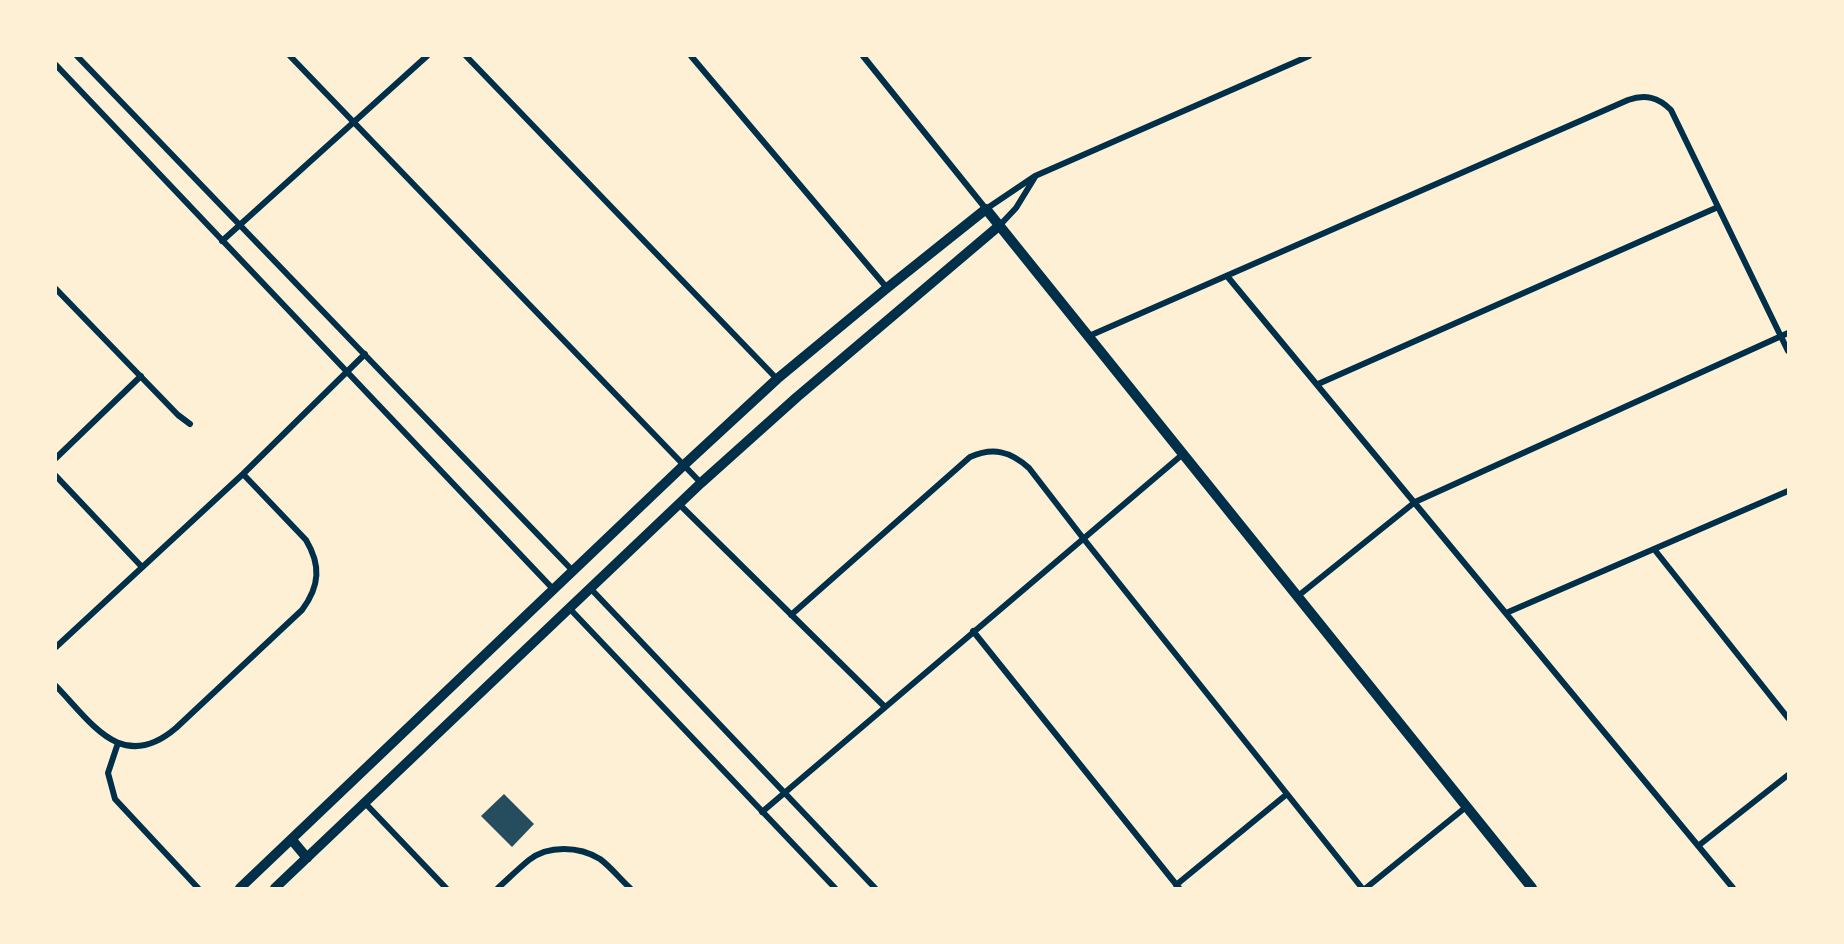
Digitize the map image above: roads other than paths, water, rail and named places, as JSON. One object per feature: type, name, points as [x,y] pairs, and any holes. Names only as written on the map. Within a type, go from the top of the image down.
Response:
[{"type":"street","points":[[77,56],[573,571]]},
{"type":"street","points":[[290,56],[701,483]]},
{"type":"street","points":[[222,241],[427,56]]},
{"type":"street","points":[[466,56],[777,379]]},
{"type":"street","points":[[691,56],[887,288]]},
{"type":"street","points":[[864,56],[1532,888]]},
{"type":"street","points":[[240,888],[777,379],[986,209],[1035,176],[1309,56]]},
{"type":"street","points":[[56,65],[554,590]]},
{"type":"street","points":[[1089,336],[1628,100],[1647,96],[1665,103],[1671,110],[1788,351]]},
{"type":"street","points":[[274,888],[701,483],[797,397],[1000,225],[1016,208],[1035,176]]},
{"type":"street","points":[[1318,384],[1718,207]]},
{"type":"street","points":[[1227,276],[1733,888]]},
{"type":"street","points":[[56,289],[190,424]]},
{"type":"street","points":[[1298,596],[1415,502],[1788,333]]},
{"type":"street","points":[[56,647],[243,474],[365,354]]},
{"type":"street","points":[[56,458],[141,376]]},
{"type":"street","points":[[791,615],[969,457],[982,452],[995,451],[1008,454],[1020,459],[1029,468],[1364,888],[1466,807]]},
{"type":"street","points":[[762,812],[1183,454]]},
{"type":"street","points":[[56,686],[104,736],[118,743],[134,746],[150,745],[164,738],[303,610],[315,588],[317,575],[312,551],[306,540],[243,474]]},
{"type":"street","points":[[56,476],[142,567]]},
{"type":"street","points":[[1506,613],[1788,490]]},
{"type":"street","points":[[679,504],[885,707]]},
{"type":"street","points":[[1654,549],[1788,718]]},
{"type":"street","points":[[591,589],[875,888]]},
{"type":"street","points":[[570,609],[835,888]]},
{"type":"street","points":[[973,632],[1177,887],[1287,794]]},
{"type":"street","points":[[118,743],[108,773],[115,799],[198,888]]},
{"type":"street","points":[[1698,846],[1788,775]]},
{"type":"street","points":[[365,803],[446,888]]},
{"type":"street","points":[[292,840],[307,858]]},
{"type":"street","points":[[498,888],[531,858],[558,849],[573,849],[600,859],[630,888]]}]
